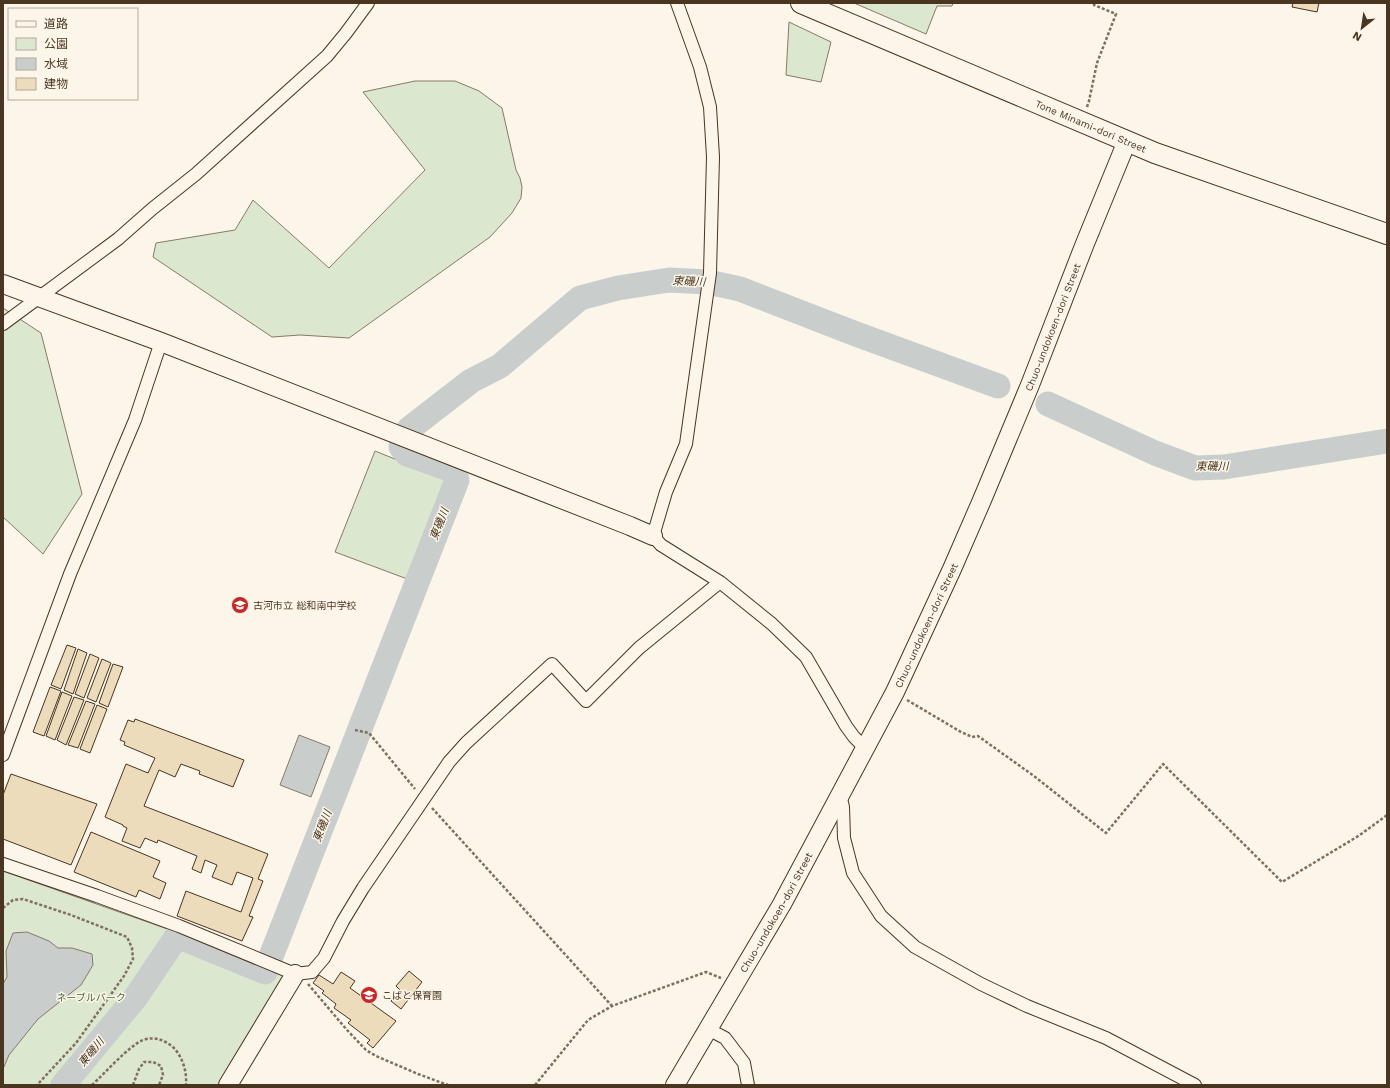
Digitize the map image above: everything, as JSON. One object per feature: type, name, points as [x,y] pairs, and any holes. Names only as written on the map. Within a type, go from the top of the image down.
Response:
[{"type":"main road","name":"Tone Minami-dori Street","points":[[801,3],[1174,160],[1387,234]]},
{"type":"street","points":[[3,324],[118,239],[152,209],[196,174],[327,56],[346,34],[368,3]]},
{"type":"street","points":[[653,536],[666,492],[686,444],[710,273],[713,157],[710,108],[700,67],[677,3]]},
{"type":"street","name":"Chuo-undokoen-dori Street","points":[[675,1085],[782,904],[895,692],[982,500],[1030,385],[1127,141]]},
{"type":"street","points":[[3,284],[161,342],[653,536],[661,545],[720,582],[772,624],[806,657],[846,726],[865,748]]},
{"type":"street","points":[[3,755],[70,574],[135,420],[161,342]]},
{"type":"street","points":[[3,864],[179,926],[295,974],[312,972],[324,958],[343,921],[363,888],[449,762],[466,743],[552,664],[586,701],[638,648],[720,582]]},
{"type":"street","points":[[840,794],[843,807],[844,838],[853,873],[881,916],[915,947],[981,984],[1027,1006],[1106,1038],[1195,1085]]},
{"type":"street","points":[[228,1085],[295,974]]},
{"type":"street","points":[[708,1029],[725,1038],[744,1063],[748,1085]]},
{"type":"path","points":[[1081,122],[1089,101],[1097,63],[1116,14],[1094,5],[1095,3]]},
{"type":"path","points":[[895,692],[960,732],[972,737],[978,736],[1034,776],[1106,833],[1163,764],[1282,882],[1360,835],[1387,815]]},
{"type":"path","points":[[355,730],[369,733],[424,800],[612,1006]]},
{"type":"path","points":[[3,908],[13,900],[30,902],[71,915],[127,937],[132,948],[133,959],[124,976],[76,1043],[37,1085]]},
{"type":"path","points":[[535,1085],[588,1020],[612,1006],[706,972],[735,984]]},
{"type":"path","points":[[295,974],[311,986],[347,1030],[366,1050],[376,1056],[418,1074],[448,1085]]},
{"type":"path","points":[[92,1085],[130,1049],[143,1040],[157,1038],[167,1042],[177,1052],[184,1064],[186,1085]]},
{"type":"path","points":[[133,1085],[144,1062],[153,1062],[161,1066],[163,1075],[159,1085]]},
{"type":"green space","points":[[854,3],[953,3],[952,6],[937,6],[926,34]]},
{"type":"green space","points":[[789,22],[831,42],[821,82],[786,75]]},
{"type":"green space","points":[[415,81],[455,81],[479,91],[502,108],[516,170],[522,187],[521,198],[512,213],[490,237],[349,338],[300,335],[272,337],[153,257],[156,243],[235,230],[253,200],[329,268],[425,170],[363,92]]},
{"type":"green space","points":[[3,308],[41,333],[82,494],[43,554],[3,517]]},
{"type":"green space","points":[[375,451],[452,482],[410,580],[335,552]]},
{"type":"green space","name":"ネーブルパーク","points":[[3,871],[295,974],[228,1085],[3,1085]]},
{"type":"water","points":[[299,735],[330,747],[311,797],[280,785]]},
{"type":"water","points":[[27,932],[49,941],[58,948],[72,948],[92,954],[93,965],[81,985],[38,1019],[9,1055],[3,1069],[3,984],[7,977],[6,951],[13,933]]},
{"type":"building","points":[[1293,3],[1319,3],[1317,12],[1292,7]]},
{"type":"building","points":[[67,645],[76,648],[61,689],[51,685]]},
{"type":"building","points":[[78,649],[87,653],[73,694],[64,690]]},
{"type":"building","points":[[90,654],[99,658],[84,698],[75,694]]},
{"type":"building","points":[[102,659],[111,663],[96,702],[87,698]]},
{"type":"building","points":[[113,664],[123,667],[108,707],[99,703]]},
{"type":"building","points":[[50,687],[61,691],[44,736],[33,732]]},
{"type":"building","points":[[62,692],[72,696],[55,740],[46,736]]},
{"type":"building","points":[[74,697],[84,700],[66,745],[57,740]]},
{"type":"building","points":[[86,701],[95,704],[78,748],[68,745]]},
{"type":"building","points":[[97,705],[107,709],[90,753],[80,749]]},
{"type":"building","points":[[135,719],[244,760],[233,787],[199,774],[200,771],[181,764],[175,777],[159,770],[144,806],[268,854],[258,879],[263,881],[249,916],[253,917],[242,941],[177,916],[186,891],[241,912],[253,878],[237,872],[232,885],[212,877],[217,865],[205,860],[201,873],[192,869],[197,856],[158,840],[157,843],[145,838],[140,848],[122,841],[127,828],[105,817],[126,764],[148,773],[155,758],[124,745],[125,742],[120,740],[128,720],[134,722]]},
{"type":"building","points":[[11,774],[97,804],[71,865],[3,839],[3,795]]},
{"type":"building","points":[[91,832],[160,861],[153,877],[166,883],[160,899],[139,890],[136,897],[74,872]]},
{"type":"building","points":[[409,971],[422,982],[401,1009],[391,1001],[400,990],[396,986]]},
{"type":"building","points":[[341,972],[355,981],[350,988],[396,1021],[373,1048],[367,1043],[370,1040],[348,1023],[351,1020],[334,1008],[336,1004],[322,993],[324,991],[313,983],[319,975],[333,984]]},
{"type":"waterway","name":"東磯川","points":[[409,429],[471,381],[500,366],[580,298],[618,288],[669,280],[708,282],[740,289],[856,334],[998,386]]},
{"type":"waterway","name":"東磯川","points":[[1048,404],[1155,453],[1195,468],[1224,467],[1387,441]]},
{"type":"waterway","name":"東磯川","points":[[63,1085],[136,997],[177,936],[265,972],[457,480],[452,470],[407,454],[401,447]]},
{"type":"place","name":"古河市立 総和南中学校","points":[[240,605]]},
{"type":"place","name":"こばと保育園","points":[[369,995]]}]
